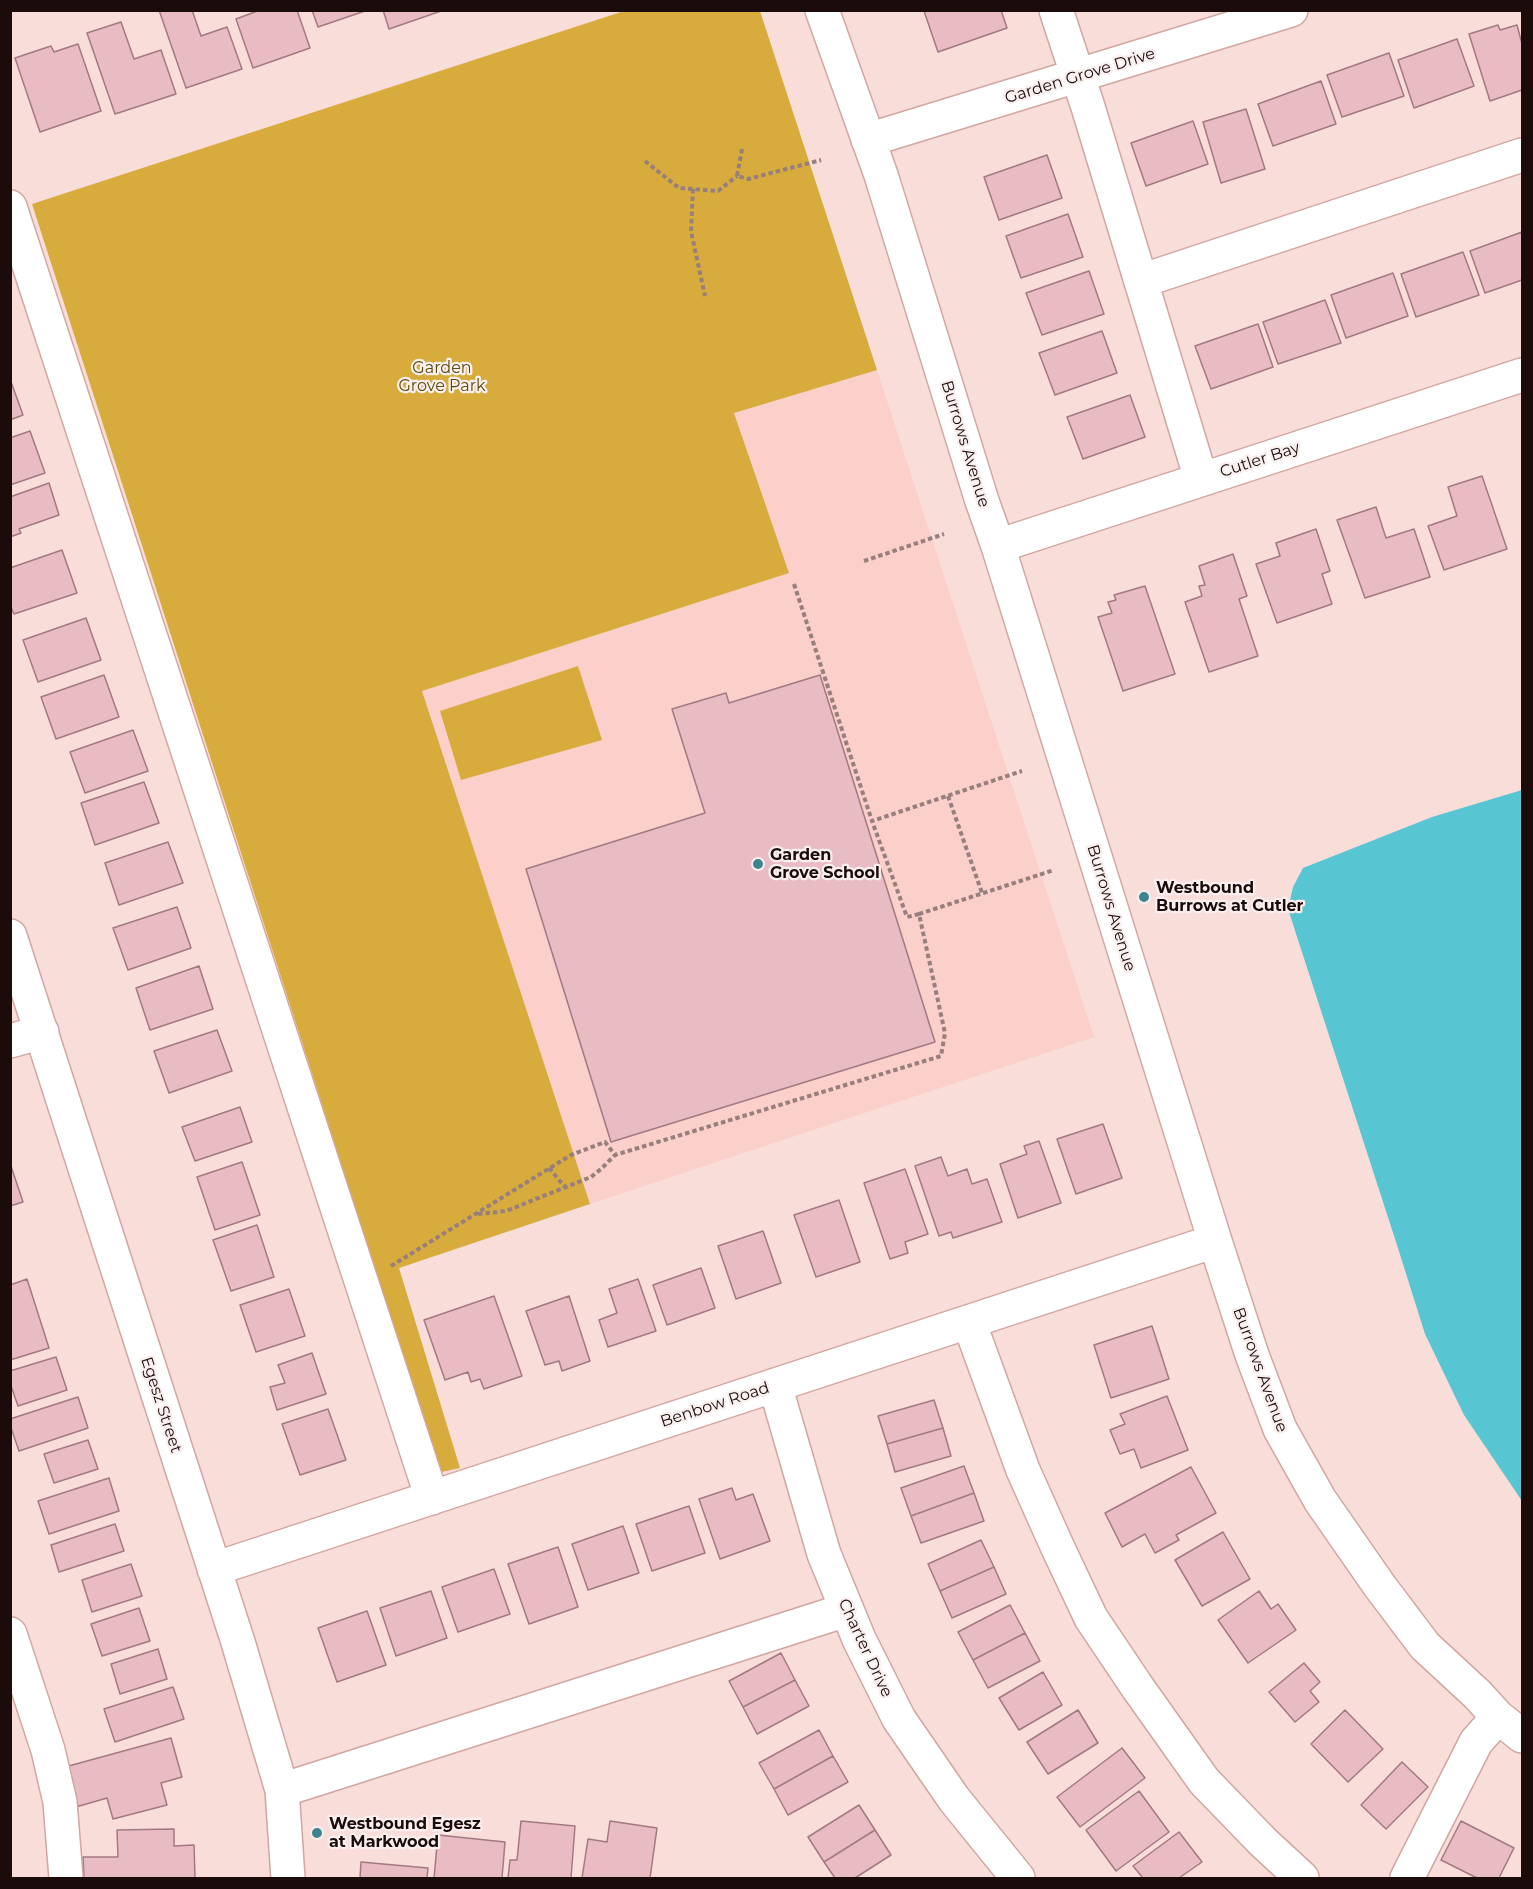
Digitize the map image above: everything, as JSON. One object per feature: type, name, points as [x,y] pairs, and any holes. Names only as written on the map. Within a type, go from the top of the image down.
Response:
[{"type":"street","name":"Burrows Avenue","points":[[822,10],[881,175],[1215,1241],[1252,1355],[1280,1429],[1320,1500],[1425,1646],[1510,1727]]},
{"type":"street","points":[[1056,10],[1201,479]]},
{"type":"street","name":"Garden Grove Drive","points":[[868,140],[1286,11]]},
{"type":"street","points":[[1141,281],[1522,155]]},
{"type":"street","points":[[10,207],[432,1498]]},
{"type":"street","name":"Cutler Bay","points":[[998,546],[1522,375]]},
{"type":"street","name":"Egesz Street","points":[[10,936],[238,1642],[282,1790],[288,1878]]},
{"type":"street","points":[[10,1041],[42,1032]]},
{"type":"street","name":"Benbow Road","points":[[214,1569],[1215,1241]]},
{"type":"street","points":[[969,1322],[1023,1470],[1091,1617],[1204,1781],[1263,1842],[1302,1878]]},
{"type":"street","name":"Charter Drive","points":[[775,1385],[824,1554],[846,1610],[899,1719],[954,1799],[1018,1878]]},
{"type":"street","points":[[282,1790],[846,1610]]},
{"type":"street","points":[[10,1634],[48,1750],[60,1802],[66,1878]]},
{"type":"street","points":[[1407,1878],[1476,1742],[1510,1727]]},
{"type":"path","points":[[645,161],[680,188],[718,191],[737,176],[742,149]]},
{"type":"path","points":[[737,176],[748,179],[821,160]]},
{"type":"path","points":[[693,189],[691,231],[705,296]]},
{"type":"path","points":[[864,561],[944,534]]},
{"type":"path","points":[[794,584],[872,821],[907,917],[1054,870]]},
{"type":"path","points":[[872,821],[1022,771]]},
{"type":"path","points":[[948,796],[982,893]]},
{"type":"path","points":[[474,1215],[507,1210],[566,1188],[591,1177],[615,1155],[941,1056],[945,1033],[919,914]]},
{"type":"path","points":[[386,1270],[571,1155],[605,1142],[615,1155]]},
{"type":"path","points":[[549,1168],[566,1188]]},
{"type":"shaded area","name":"Garden Grove School","points":[[877,370],[1094,1037],[590,1204],[422,691],[789,573],[734,412]]},
{"type":"green space","name":"Garden Grove Park","points":[[624,11],[760,11],[877,370],[734,413],[789,573],[422,691],[590,1204],[399,1268],[460,1468],[437,1473],[377,1275],[32,204]]},
{"type":"green space","points":[[578,666],[602,740],[461,780],[440,711]]},
{"type":"water","points":[[1522,790],[1522,1501],[1464,1415],[1425,1334],[1288,909],[1293,887],[1303,868],[1432,817]]},
{"type":"building","points":[[159,10],[192,10],[201,36],[227,27],[242,69],[186,88]]},
{"type":"building","points":[[260,10],[297,10],[310,48],[253,68],[236,19]]},
{"type":"building","points":[[312,10],[365,10],[365,11],[318,27]]},
{"type":"building","points":[[383,10],[444,10],[389,29]]},
{"type":"building","points":[[1001,10],[1007,28],[938,52],[924,11]]},
{"type":"building","points":[[121,22],[134,59],[161,50],[176,94],[115,114],[87,33]]},
{"type":"building","points":[[1498,25],[1500,30],[1517,25],[1522,44],[1522,90],[1490,101],[1469,34]]},
{"type":"building","points":[[1457,39],[1474,86],[1414,108],[1398,60]]},
{"type":"building","points":[[78,44],[101,111],[40,132],[15,58],[51,46],[54,52]]},
{"type":"building","points":[[1389,53],[1404,96],[1342,117],[1327,75]]},
{"type":"building","points":[[1321,81],[1336,124],[1273,146],[1258,104]]},
{"type":"building","points":[[1246,109],[1265,169],[1221,183],[1203,122]]},
{"type":"building","points":[[1193,121],[1208,164],[1146,186],[1131,143]]},
{"type":"building","points":[[1047,155],[1062,198],[999,220],[984,177]]},
{"type":"building","points":[[1068,214],[1083,257],[1021,278],[1006,236]]},
{"type":"building","points":[[1522,232],[1522,280],[1485,293],[1470,251]]},
{"type":"building","points":[[1463,252],[1479,295],[1416,317],[1401,274]]},
{"type":"building","points":[[1089,271],[1104,314],[1042,335],[1026,293]]},
{"type":"building","points":[[1393,273],[1408,316],[1346,338],[1331,295]]},
{"type":"building","points":[[1325,300],[1341,343],[1278,364],[1263,322]]},
{"type":"building","points":[[1258,324],[1273,367],[1211,389],[1195,346]]},
{"type":"building","points":[[1102,331],[1117,373],[1055,395],[1039,353]]},
{"type":"building","points":[[10,379],[23,415],[10,420]]},
{"type":"building","points":[[1130,395],[1145,437],[1083,459],[1067,417]]},
{"type":"building","points":[[30,431],[45,473],[10,485],[10,438]]},
{"type":"building","points":[[1482,476],[1507,549],[1444,570],[1428,526],[1457,516],[1448,487]]},
{"type":"building","points":[[49,483],[59,515],[19,529],[21,533],[10,537],[10,497]]},
{"type":"building","points":[[1376,507],[1386,538],[1414,529],[1430,577],[1365,598],[1337,520]]},
{"type":"building","points":[[1316,529],[1330,571],[1322,574],[1332,604],[1277,623],[1256,564],[1280,556],[1276,543]]},
{"type":"building","points":[[62,550],[77,593],[14,614],[10,605],[10,568]]},
{"type":"building","points":[[1233,554],[1247,596],[1239,599],[1258,656],[1209,672],[1185,602],[1202,596],[1199,586],[1205,585],[1199,566]]},
{"type":"building","points":[[1145,586],[1175,674],[1123,691],[1098,617],[1112,613],[1108,602],[1116,600],[1114,595]]},
{"type":"building","points":[[86,618],[101,660],[38,682],[23,640]]},
{"type":"building","points":[[104,675],[119,717],[56,739],[41,697]]},
{"type":"building","name":"Garden Grove School","points":[[820,675],[935,1042],[611,1142],[526,869],[705,813],[672,709],[726,693],[729,703]]},
{"type":"building","points":[[133,730],[148,771],[85,793],[70,752]]},
{"type":"building","points":[[144,782],[159,823],[95,845],[81,803]]},
{"type":"building","points":[[168,842],[183,883],[119,905],[105,863]]},
{"type":"building","points":[[177,907],[191,948],[128,970],[113,928]]},
{"type":"building","points":[[199,966],[213,1009],[150,1030],[136,988]]},
{"type":"building","points":[[217,1030],[232,1071],[169,1093],[154,1051]]},
{"type":"building","points":[[240,1107],[252,1142],[195,1161],[182,1127]]},
{"type":"building","points":[[1103,1124],[1122,1178],[1076,1194],[1057,1139]]},
{"type":"building","points":[[1039,1141],[1061,1203],[1018,1218],[1000,1164],[1027,1154],[1024,1146]]},
{"type":"building","points":[[941,1157],[948,1176],[967,1169],[972,1184],[987,1179],[1002,1222],[953,1238],[951,1232],[939,1236],[915,1166]]},
{"type":"building","points":[[242,1162],[260,1215],[215,1230],[197,1177]]},
{"type":"building","points":[[10,1163],[23,1202],[10,1206]]},
{"type":"building","points":[[905,1169],[928,1234],[905,1242],[908,1253],[890,1259],[864,1183]]},
{"type":"building","points":[[839,1200],[860,1262],[816,1277],[794,1215]]},
{"type":"building","points":[[257,1225],[274,1277],[231,1291],[213,1240]]},
{"type":"building","points":[[763,1231],[781,1283],[736,1299],[718,1246]]},
{"type":"building","points":[[701,1268],[715,1308],[667,1325],[653,1285]]},
{"type":"building","points":[[27,1279],[49,1348],[10,1360],[10,1285]]},
{"type":"building","points":[[638,1279],[656,1331],[608,1347],[599,1320],[617,1313],[609,1289]]},
{"type":"building","points":[[289,1289],[305,1336],[256,1352],[240,1305]]},
{"type":"building","points":[[494,1296],[522,1376],[484,1389],[480,1379],[471,1382],[468,1372],[445,1380],[424,1320]]},
{"type":"building","points":[[569,1296],[590,1361],[562,1371],[559,1361],[545,1365],[526,1311]]},
{"type":"building","points":[[1152,1326],[1169,1379],[1111,1398],[1094,1345]]},
{"type":"building","points":[[312,1353],[326,1394],[277,1410],[270,1387],[285,1383],[278,1365]]},
{"type":"building","points":[[56,1357],[67,1390],[18,1406],[10,1383],[10,1371]]},
{"type":"building","points":[[1167,1396],[1188,1450],[1141,1468],[1134,1449],[1120,1454],[1110,1430],[1125,1424],[1120,1414]]},
{"type":"building","points":[[78,1397],[88,1428],[19,1451],[10,1419]]},
{"type":"building","points":[[934,1400],[943,1428],[887,1444],[878,1416]]},
{"type":"building","points":[[328,1409],[346,1460],[300,1475],[282,1424]]},
{"type":"building","points":[[943,1428],[951,1456],[895,1472],[887,1444]]},
{"type":"building","points":[[88,1440],[98,1469],[54,1483],[44,1454]]},
{"type":"building","points":[[964,1466],[974,1493],[911,1516],[901,1488]]},
{"type":"building","points":[[1191,1467],[1216,1513],[1176,1535],[1179,1540],[1155,1553],[1145,1534],[1122,1547],[1105,1513]]},
{"type":"building","points":[[109,1478],[119,1511],[49,1534],[38,1501]]},
{"type":"building","points":[[732,1488],[736,1500],[753,1494],[770,1541],[720,1559],[699,1499]]},
{"type":"building","points":[[974,1493],[984,1521],[921,1543],[911,1516]]},
{"type":"building","points":[[689,1506],[705,1553],[652,1571],[636,1524]]},
{"type":"building","points":[[115,1524],[124,1551],[59,1572],[51,1545]]},
{"type":"building","points":[[623,1526],[639,1573],[588,1590],[572,1544]]},
{"type":"building","points":[[1223,1532],[1250,1579],[1202,1606],[1175,1560]]},
{"type":"building","points":[[981,1540],[994,1567],[940,1591],[928,1564]]},
{"type":"building","points":[[558,1547],[578,1607],[529,1624],[508,1564]]},
{"type":"building","points":[[131,1564],[142,1596],[92,1612],[82,1580]]},
{"type":"building","points":[[994,1567],[1006,1594],[952,1618],[940,1591]]},
{"type":"building","points":[[494,1569],[510,1614],[458,1632],[442,1587]]},
{"type":"building","points":[[431,1591],[447,1638],[396,1656],[380,1608]]},
{"type":"building","points":[[1259,1591],[1271,1609],[1278,1604],[1296,1630],[1248,1663],[1218,1620]]},
{"type":"building","points":[[1010,1605],[1025,1633],[973,1660],[958,1632]]},
{"type":"building","points":[[139,1608],[150,1641],[102,1656],[91,1624]]},
{"type":"building","points":[[367,1611],[386,1665],[337,1682],[318,1628]]},
{"type":"building","points":[[1025,1633],[1040,1661],[988,1688],[973,1660]]},
{"type":"building","points":[[158,1649],[167,1679],[120,1694],[111,1664]]},
{"type":"building","points":[[781,1653],[795,1680],[743,1707],[729,1681]]},
{"type":"building","points":[[1304,1663],[1320,1682],[1310,1691],[1319,1702],[1295,1722],[1269,1692]]},
{"type":"building","points":[[1043,1672],[1062,1705],[1019,1730],[999,1698]]},
{"type":"building","points":[[795,1680],[809,1706],[757,1734],[743,1707]]},
{"type":"building","points":[[173,1687],[184,1719],[115,1742],[104,1709]]},
{"type":"building","points":[[1078,1710],[1098,1743],[1048,1774],[1027,1742]]},
{"type":"building","points":[[1345,1710],[1383,1749],[1348,1782],[1311,1744]]},
{"type":"building","points":[[819,1730],[833,1756],[774,1789],[759,1763]]},
{"type":"building","points":[[171,1738],[182,1777],[161,1783],[167,1805],[113,1819],[107,1798],[76,1807],[65,1767]]},
{"type":"building","points":[[1122,1748],[1145,1778],[1080,1827],[1057,1797]]},
{"type":"building","points":[[833,1756],[848,1782],[788,1815],[774,1789]]},
{"type":"building","points":[[1402,1762],[1428,1787],[1386,1829],[1361,1805]]},
{"type":"building","points":[[1139,1791],[1169,1832],[1116,1871],[1086,1830]]},
{"type":"building","points":[[859,1805],[875,1830],[824,1862],[808,1837]]},
{"type":"building","points":[[521,1821],[575,1826],[571,1878],[508,1878],[510,1860],[517,1860]]},
{"type":"building","points":[[610,1821],[657,1828],[650,1878],[582,1878],[588,1839],[607,1842]]},
{"type":"building","points":[[1461,1821],[1514,1848],[1499,1878],[1477,1878],[1441,1860]]},
{"type":"building","points":[[174,1829],[174,1846],[194,1845],[195,1878],[84,1878],[83,1857],[118,1857],[117,1830]]},
{"type":"building","points":[[875,1830],[891,1855],[855,1878],[835,1878],[824,1862]]},
{"type":"building","points":[[1179,1832],[1202,1862],[1179,1878],[1143,1878],[1133,1866]]},
{"type":"building","points":[[438,1835],[505,1842],[502,1878],[434,1878]]},
{"type":"building","points":[[361,1862],[428,1868],[427,1878],[360,1878]]},
{"type":"place","name":"Garden Grove School","points":[[758,864]]},
{"type":"place","name":"Westbound Burrows at Cutler","points":[[1144,897]]},
{"type":"place","name":"Westbound Egesz at Markwood","points":[[317,1833]]}]
